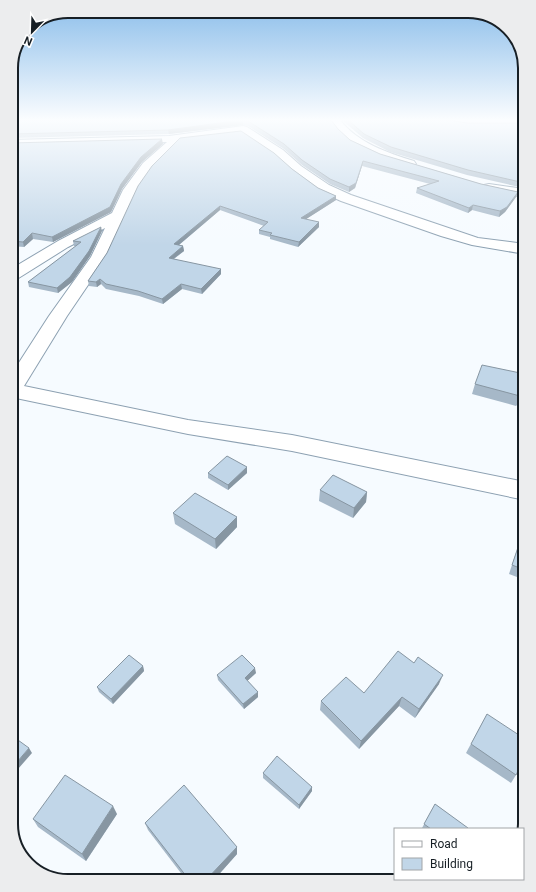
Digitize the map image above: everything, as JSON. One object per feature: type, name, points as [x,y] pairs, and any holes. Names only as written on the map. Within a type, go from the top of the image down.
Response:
[{"type":"street","points":[[18,379],[58,316],[99,257],[130,190],[153,162]]},
{"type":"street","points":[[290,162],[318,184],[346,198],[446,233],[477,242],[518,248]]},
{"type":"street","points":[[404,162],[421,167]]},
{"type":"street","points":[[475,183],[498,190],[518,192]]},
{"type":"street","points":[[18,272],[63,244],[119,215]]},
{"type":"street","points":[[18,391],[188,427],[292,443],[518,490]]},
{"type":"building","points":[[18,162],[138,162],[121,184],[110,207],[52,237],[32,233],[23,242],[18,242]]},
{"type":"building","points":[[156,162],[284,162],[318,188],[336,196],[301,218],[319,222],[299,242],[270,235],[272,233],[259,230],[268,222],[220,206],[174,244],[183,246],[169,258],[221,269],[201,289],[181,284],[162,299],[138,291],[106,284],[100,279],[96,282],[88,281],[107,253],[138,186]]},
{"type":"building","points":[[304,162],[363,162],[356,183],[349,187],[330,179]]},
{"type":"building","points":[[365,162],[406,162],[481,184],[518,192],[507,207],[500,211],[473,205],[469,208],[417,188],[439,181]]},
{"type":"building","points":[[440,162],[518,162],[518,181],[516,181]]},
{"type":"building","points":[[101,227],[89,251],[70,277],[57,288],[28,282],[81,242],[73,241]]},
{"type":"building","points":[[482,365],[518,373],[518,395],[475,384]]},
{"type":"building","points":[[227,456],[247,467],[228,485],[208,473]]},
{"type":"building","points":[[333,475],[367,492],[354,508],[320,490]]},
{"type":"building","points":[[195,493],[237,517],[215,539],[173,513]]},
{"type":"building","points":[[518,547],[518,567],[512,565]]},
{"type":"building","points":[[398,651],[414,663],[418,657],[443,675],[419,709],[402,697],[361,741],[321,701],[346,677],[364,693]]},
{"type":"building","points":[[129,655],[143,666],[111,699],[97,687]]},
{"type":"building","points":[[242,655],[255,668],[245,678],[258,692],[243,704],[217,675]]},
{"type":"building","points":[[487,714],[518,734],[518,771],[516,775],[471,744]]},
{"type":"building","points":[[18,740],[29,748],[18,761]]},
{"type":"building","points":[[277,756],[312,787],[299,805],[263,773]]},
{"type":"building","points":[[65,775],[113,806],[82,854],[33,819]]},
{"type":"building","points":[[184,785],[237,847],[212,874],[185,874],[145,823]]},
{"type":"building","points":[[435,804],[468,828],[430,828],[424,824]]}]
